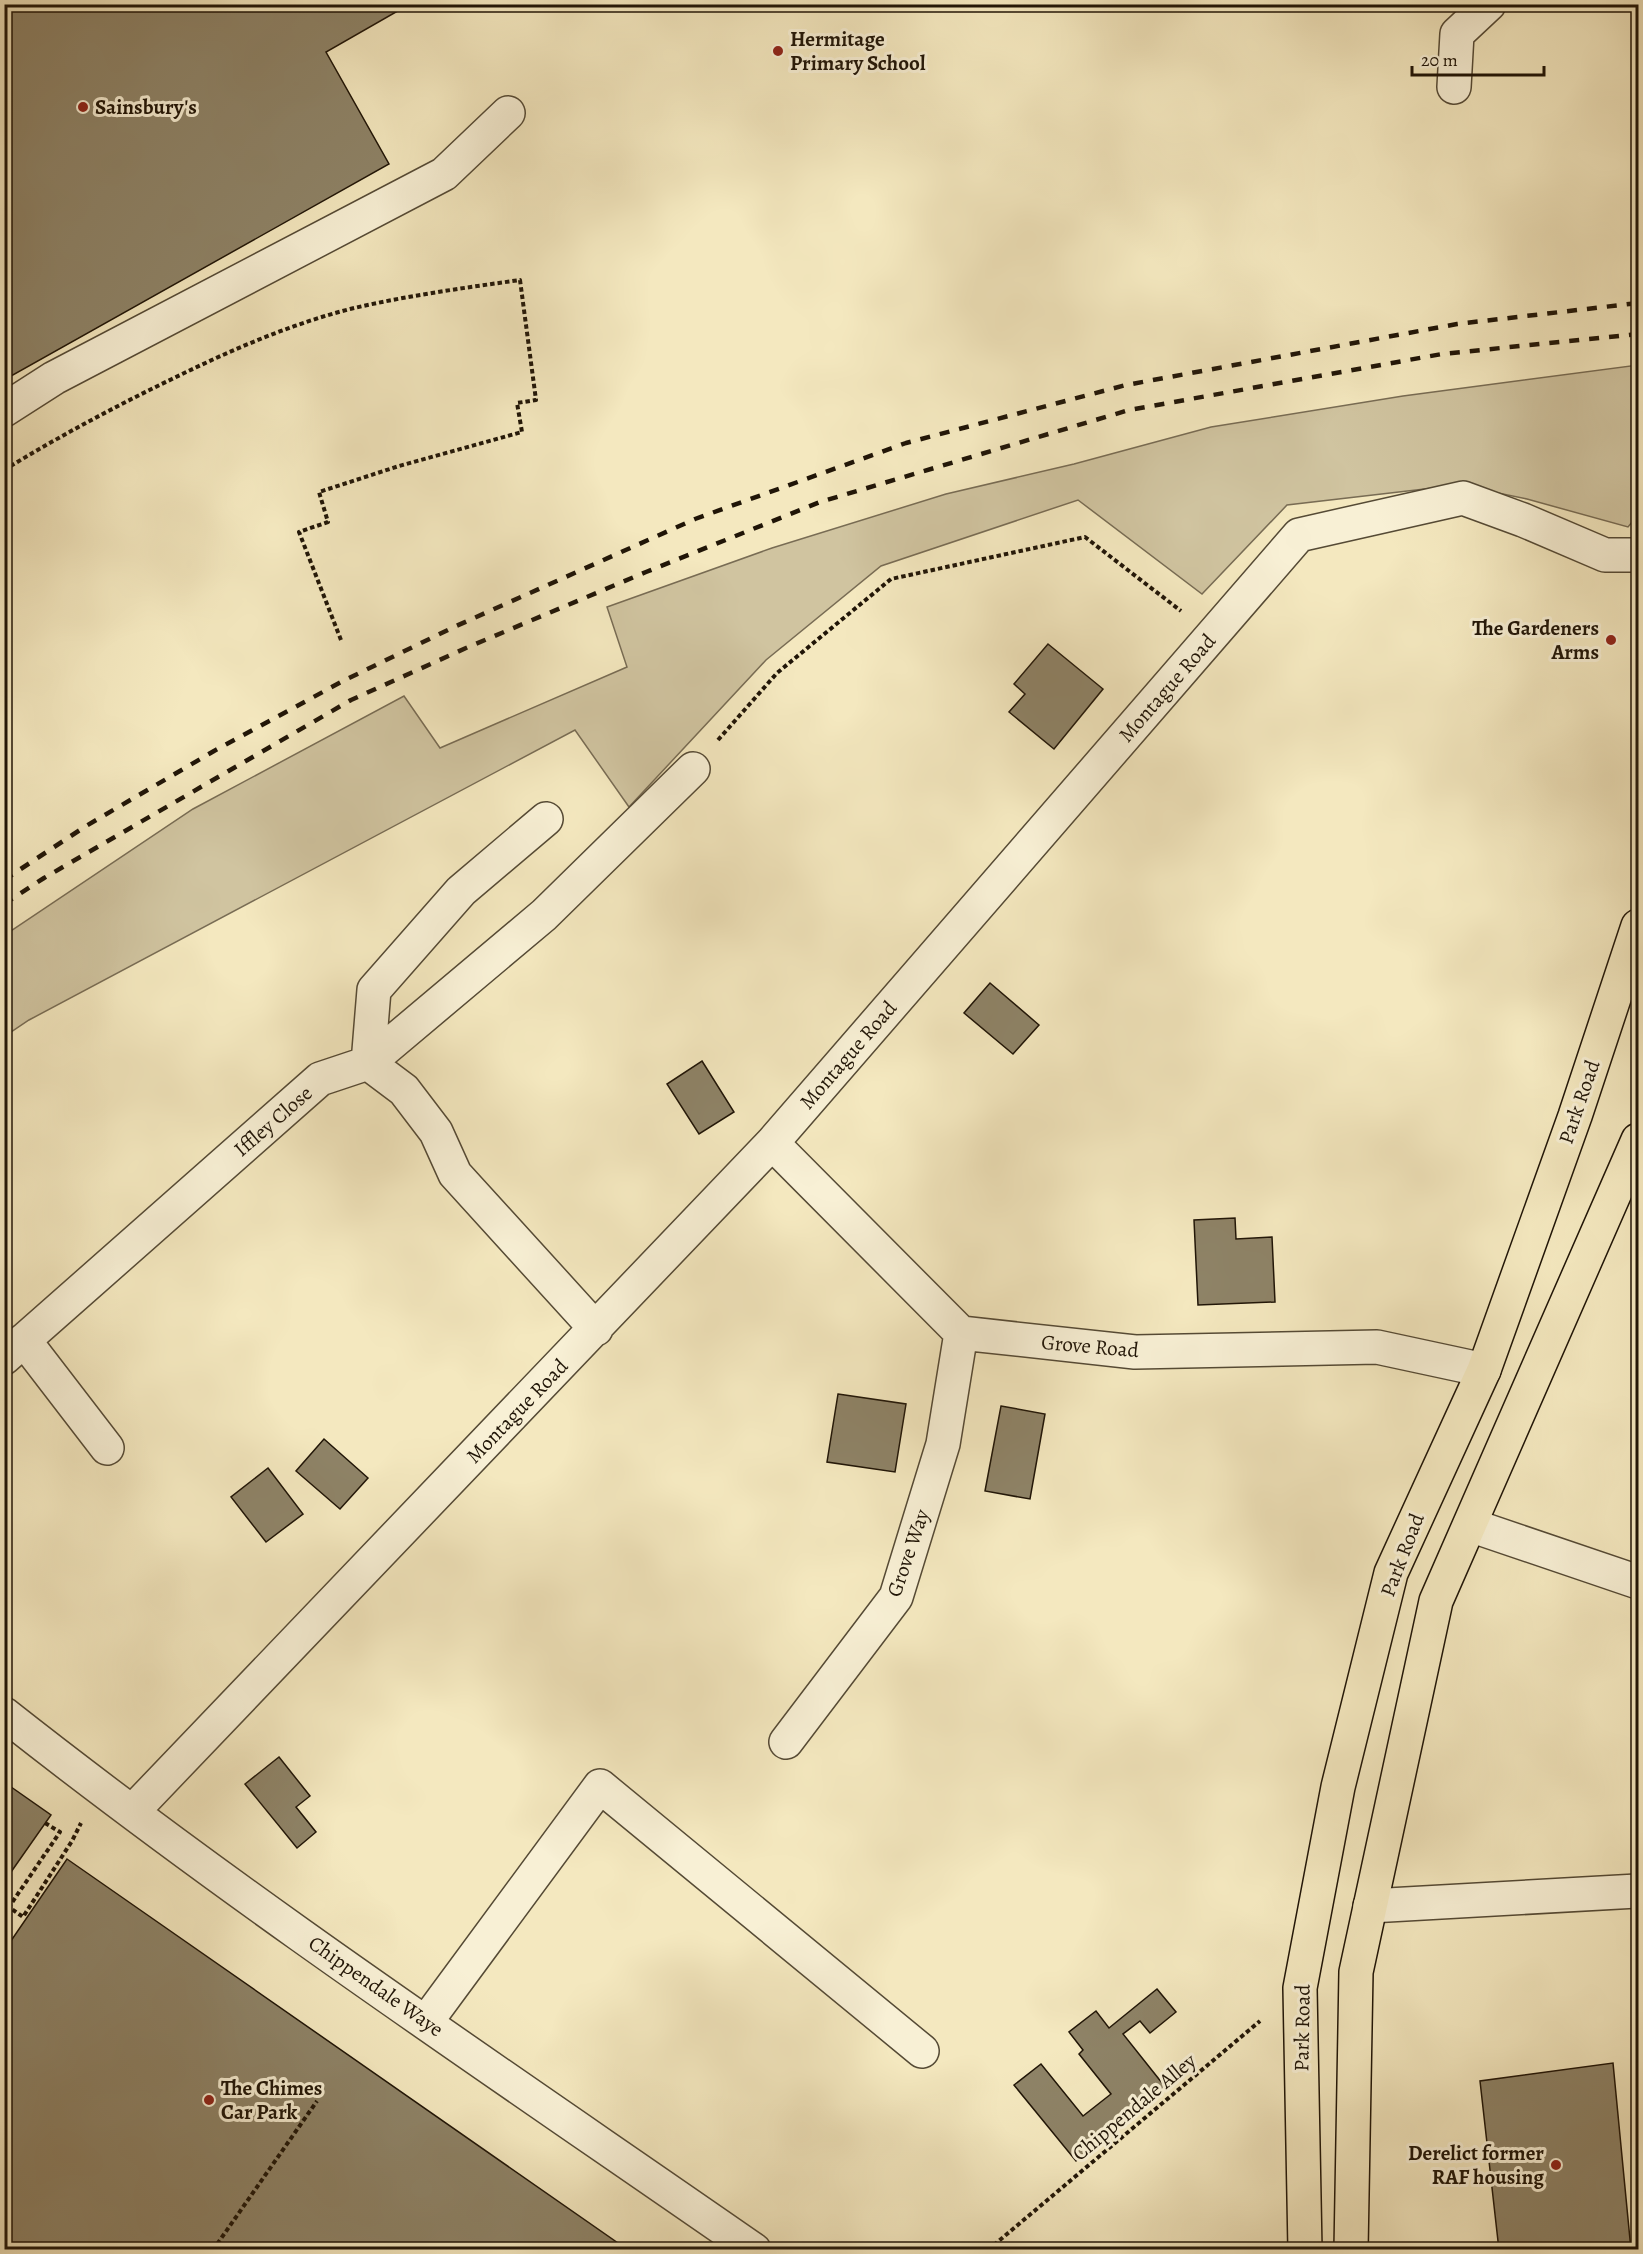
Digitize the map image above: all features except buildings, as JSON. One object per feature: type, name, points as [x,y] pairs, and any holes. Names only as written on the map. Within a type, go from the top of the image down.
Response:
[{"type":"main road","name":"Park Road","points":[[1305,2250],[1300,1988],[1338,1787],[1390,1573],[1484,1370],[1575,1116],[1638,926]]},
{"type":"main road","points":[[1352,2250],[1356,1972],[1436,1601],[1638,1140]]},
{"type":"street","points":[[1454,87],[1457,34],[1489,4]]},
{"type":"street","points":[[4,410],[54,378],[444,174],[508,113]]},
{"type":"street","name":"Montague Road","points":[[132,1812],[772,1143],[1299,535],[1463,498],[1523,520],[1605,555],[1638,555]]},
{"type":"street","points":[[368,1064],[544,915],[693,769]]},
{"type":"street","points":[[368,1064],[374,990],[461,891],[546,819]]},
{"type":"street","points":[[368,1064],[404,1090],[436,1132],[454,1174],[596,1329]]},
{"type":"street","name":"Iffley Close","points":[[14,1349],[320,1079],[368,1064]]},
{"type":"street","points":[[772,1143],[961,1333]]},
{"type":"street","name":"Grove Road","points":[[961,1333],[1135,1352],[1377,1347],[1484,1370]]},
{"type":"street","name":"Grove Way","points":[[786,1742],[896,1597],[943,1444],[961,1333]]},
{"type":"street","points":[[14,1349],[106,1448]]},
{"type":"street","points":[[1470,1525],[1638,1582]]},
{"type":"street","name":"Chippendale Waye","points":[[4,1714],[132,1812],[426,2022],[754,2250]]},
{"type":"street","points":[[426,2022],[600,1786],[922,2051]]},
{"type":"street","points":[[1370,1906],[1637,1891]]},
{"type":"path","points":[[4,470],[66,432],[217,357],[285,329],[350,309],[520,280],[536,400],[517,403],[522,432],[399,466],[319,492],[328,522],[299,532],[341,640]]},
{"type":"path","points":[[693,769],[777,673],[891,579],[1085,537],[1212,635]]},
{"type":"path","points":[[45,1823],[60,1832],[9,1907],[23,1917],[72,1841]]},
{"type":"path","name":"Chippendale Alley","points":[[988,2250],[1300,1988]]},
{"type":"path","points":[[213,2250],[316,2100]]},
{"type":"shaded area","points":[[1638,365],[1638,515],[1628,527],[1527,499],[1459,485],[1287,505],[1202,594],[1078,500],[881,566],[766,660],[629,807],[575,730],[29,1020],[5,1036],[5,935],[193,809],[404,696],[440,748],[627,667],[607,607],[772,548],[946,494],[1074,464],[1211,427],[1403,396]]},
{"type":"railway","points":[[4,880],[86,826],[214,751],[343,681],[454,627],[695,519],[906,443],[1126,385],[1457,324],[1638,303]]},
{"type":"railway","points":[[4,904],[44,878],[351,700],[466,648],[646,572],[820,502],[1129,410],[1442,354],[1638,334]]},
{"type":"place","name":"Hermitage Primary School","points":[[778,51]]},
{"type":"place","name":"Sainsbury's","points":[[83,107]]},
{"type":"place","name":"The Gardeners Arms","points":[[1611,640]]},
{"type":"place","name":"The Chimes Car Park","points":[[209,2100]]},
{"type":"place","name":"Derelict former RAF housing","points":[[1556,2165]]}]
